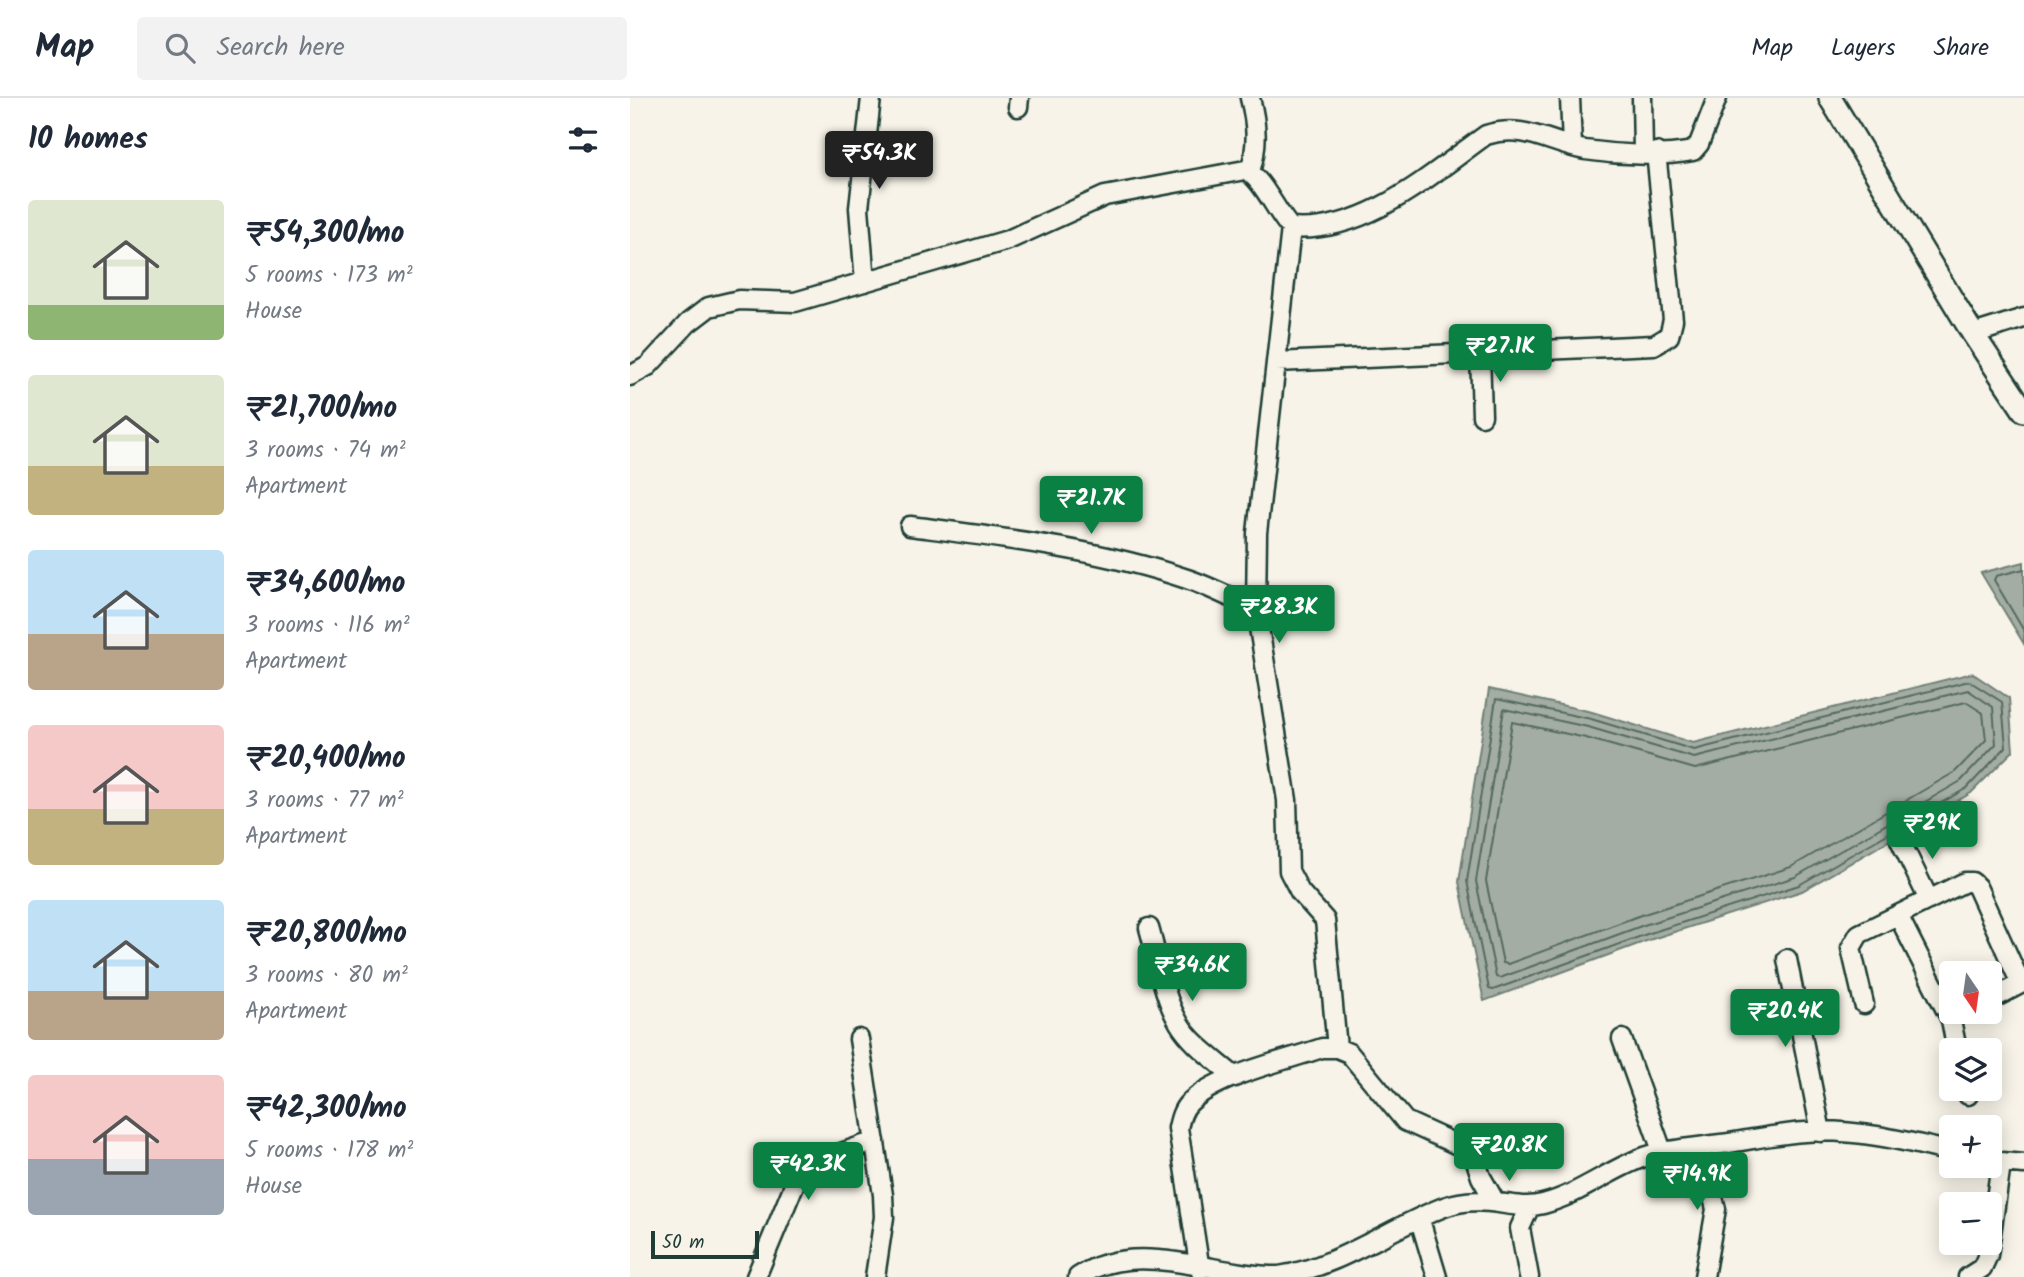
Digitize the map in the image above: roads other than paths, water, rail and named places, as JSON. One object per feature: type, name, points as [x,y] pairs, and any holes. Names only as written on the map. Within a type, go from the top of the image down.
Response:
[{"type":"main road","points":[[1830,98],[1973,334],[2024,411]]},
{"type":"street","points":[[865,282],[859,208],[871,98]]},
{"type":"street","points":[[1250,98],[1257,126],[1256,149],[1250,172],[1277,214],[1291,228],[1320,228],[1375,209],[1401,196],[1486,135],[1502,130],[1534,133],[1600,152],[1693,151],[1699,144],[1717,98]]},
{"type":"street","points":[[1570,98],[1572,146]]},
{"type":"street","points":[[1276,362],[1654,345],[1669,336],[1674,320],[1642,98]]},
{"type":"street","points":[[630,376],[648,366],[688,323],[709,307],[739,300],[795,302],[1008,240],[1115,194],[1235,171],[1250,172]]},
{"type":"street","points":[[1291,228],[1257,533],[1256,609],[1287,800],[1289,872],[1300,892],[1319,909],[1325,920],[1336,1048]]},
{"type":"street","points":[[1973,334],[2024,318]]},
{"type":"street","points":[[1480,352],[1482,416]]},
{"type":"street","points":[[910,526],[1008,539],[1151,568],[1191,580],[1256,609]]},
{"type":"street","points":[[1900,840],[1929,900]]},
{"type":"street","points":[[1864,1004],[1851,948],[1853,941],[1859,934],[1965,882],[1972,882],[1978,887],[2022,983],[2002,994]]},
{"type":"street","points":[[1898,915],[1939,996]]},
{"type":"street","points":[[1149,928],[1168,997],[1180,1024],[1193,1041],[1235,1077]]},
{"type":"street","points":[[1787,959],[1821,1132]]},
{"type":"street","points":[[859,1039],[884,1217],[875,1277]]},
{"type":"street","points":[[1622,1039],[1662,1151]]},
{"type":"street","points":[[1199,1270],[1178,1128],[1181,1115],[1189,1102],[1235,1077],[1322,1048],[1336,1048],[1349,1053],[1405,1121],[1473,1152],[1481,1177],[1494,1200]]},
{"type":"street","points":[[1078,1277],[1106,1263],[1128,1261],[1276,1277],[1324,1263],[1459,1203],[1494,1200],[1530,1206],[1560,1199],[1637,1160],[1662,1151],[1821,1132],[1910,1142],[1939,1149]]},
{"type":"street","points":[[756,1277],[797,1178],[815,1162],[875,1141]]},
{"type":"street","points":[[1700,1147],[1716,1209],[1704,1277]]},
{"type":"street","points":[[2002,1163],[2024,1164]]},
{"type":"street","points":[[1969,1277],[1982,1268],[1988,1255],[1994,1178]]},
{"type":"street","points":[[1529,1277],[1520,1228],[1530,1206]]},
{"type":"street","points":[[1420,1220],[1437,1277]]},
{"type":"water","points":[[2024,562],[2024,644],[1981,573]]},
{"type":"water","points":[[1972,673],[2009,698],[2013,751],[1971,793],[1802,891],[1649,940],[1484,1001],[1459,882],[1489,689],[1592,712],[1693,743]]}]
